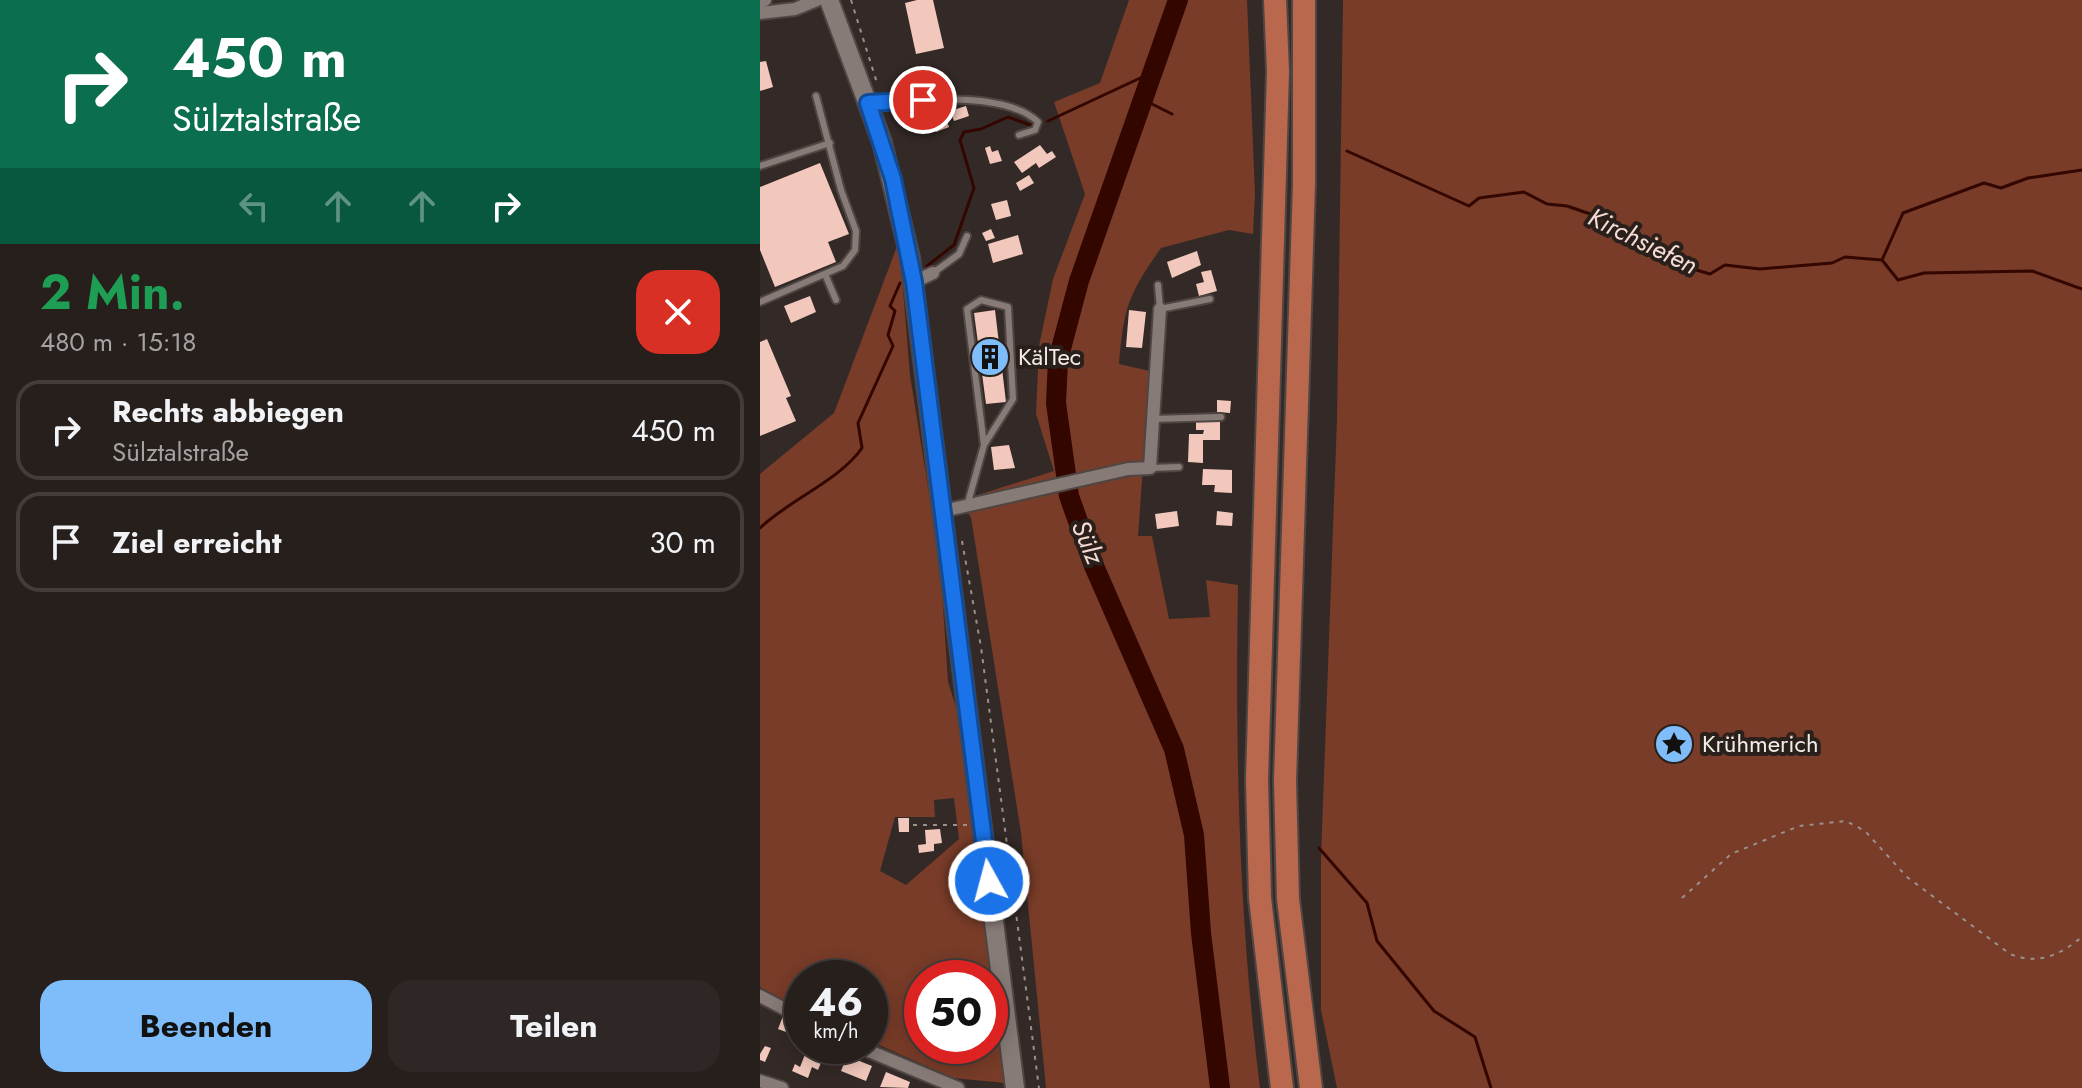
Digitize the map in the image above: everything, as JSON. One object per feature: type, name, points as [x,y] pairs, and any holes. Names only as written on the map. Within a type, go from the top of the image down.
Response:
[{"type":"highway","points":[[1275,0],[1278,71],[1257,780],[1260,898],[1282,1088]]},
{"type":"highway","points":[[1304,0],[1304,184],[1285,781],[1288,899],[1311,1088]]},
{"type":"main road","points":[[829,0],[893,179],[914,282],[1015,1082]]},
{"type":"street","points":[[760,13],[795,9],[817,0]]},
{"type":"street","points":[[868,103],[900,99]]},
{"type":"street","points":[[914,282],[933,273]]},
{"type":"street","points":[[943,511],[1101,475],[1150,468],[1160,309]]},
{"type":"street","points":[[760,996],[784,1009]]},
{"type":"street","points":[[888,1059],[958,1088]]},
{"type":"street","points":[[760,1081],[782,1088]]},
{"type":"lane","points":[[760,302],[849,263],[857,234],[841,190],[816,96]]},
{"type":"lane","points":[[900,99],[970,100],[1011,107],[1038,122],[1035,130],[1019,135]]},
{"type":"lane","points":[[760,166],[830,143]]},
{"type":"lane","points":[[933,273],[959,254],[967,236]]},
{"type":"lane","points":[[825,274],[836,300]]},
{"type":"lane","points":[[1158,285],[1160,309],[1210,299]]},
{"type":"lane","points":[[967,506],[984,445],[1008,409],[1014,384],[1008,307],[981,300],[967,309],[984,445]]},
{"type":"lane","points":[[1153,419],[1221,417]]},
{"type":"lane","points":[[1150,468],[1179,467]]},
{"type":"path","points":[[1682,898],[1731,854],[1799,826],[1846,821],[1865,831],[1907,877],[2010,954],[2024,959],[2045,960],[2082,937]]},
{"type":"path","points":[[913,825],[983,827]]},
{"type":"shaded area","points":[[1129,0],[1247,0],[1255,193],[1253,234],[1229,230],[1161,248],[1141,278],[1130,302],[1119,364],[1150,371],[1138,536],[1152,536],[1169,619],[1210,617],[1206,580],[1238,585],[1240,837],[1247,963],[1260,1088],[1046,1088],[1021,833],[971,517],[959,501],[1054,471],[1036,414],[1039,346],[1053,279],[1085,194],[1054,102],[1100,83]]},
{"type":"shaded area","points":[[1343,0],[2082,0],[2082,1088],[1337,1088],[1321,1010],[1321,858],[1337,418]]},
{"type":"shaded area","points":[[899,241],[910,375],[940,562],[948,682],[958,713],[989,960],[904,960],[904,1056],[888,1049],[888,960],[784,960],[784,1000],[760,987],[760,474],[834,413]],"holes":[[[954,798],[959,839],[906,885],[880,871],[895,817],[935,817],[934,800]]]},
{"type":"shaded area","points":[[922,1064],[1003,1064],[1005,1083],[953,1078]]},
{"type":"building","points":[[933,0],[944,48],[916,54],[905,3]]},
{"type":"building","points":[[766,61],[773,87],[760,91],[760,62]]},
{"type":"building","points":[[966,106],[969,116],[954,121],[950,111]]},
{"type":"building","points":[[942,108],[949,127],[936,132],[929,114]]},
{"type":"building","points":[[1040,145],[1047,154],[1052,151],[1056,157],[1039,168],[1036,163],[1022,173],[1014,162]]},
{"type":"building","points":[[990,146],[992,152],[998,150],[1002,161],[990,164],[985,148]]},
{"type":"building","points":[[820,163],[849,234],[828,242],[836,262],[775,287],[760,250],[760,187]]},
{"type":"building","points":[[1029,175],[1034,183],[1020,191],[1016,183]]},
{"type":"building","points":[[1007,200],[1011,216],[996,220],[991,204]]},
{"type":"building","points":[[991,229],[995,238],[986,241],[982,233]]},
{"type":"building","points":[[1018,235],[1023,254],[993,263],[988,244]]},
{"type":"building","points":[[1197,251],[1201,265],[1172,278],[1167,262]]},
{"type":"building","points":[[1211,270],[1217,291],[1199,296],[1196,284],[1204,282],[1201,272]]},
{"type":"building","points":[[810,296],[816,312],[791,323],[784,306]]},
{"type":"building","name":"KälTec","points":[[995,310],[1006,402],[986,404],[974,313]]},
{"type":"building","points":[[1129,310],[1146,312],[1142,348],[1126,347]]},
{"type":"building","points":[[767,339],[791,396],[786,398],[796,421],[760,436],[760,342]]},
{"type":"building","points":[[1217,400],[1231,401],[1230,413],[1217,412]]},
{"type":"building","points":[[1196,422],[1220,422],[1220,440],[1203,440],[1203,463],[1188,462],[1189,434],[1203,434],[1204,430],[1196,430]]},
{"type":"building","points":[[1009,445],[1015,468],[994,470],[991,447]]},
{"type":"building","points":[[1203,469],[1232,470],[1232,493],[1214,492],[1215,485],[1202,485]]},
{"type":"building","points":[[1177,511],[1179,526],[1157,529],[1155,514]]},
{"type":"building","points":[[1217,511],[1233,513],[1232,526],[1216,525]]},
{"type":"building","points":[[898,818],[909,818],[909,832],[899,832]]},
{"type":"building","points":[[940,829],[942,843],[934,844],[934,851],[919,853],[918,845],[926,844],[925,830]]},
{"type":"building","points":[[783,1016],[784,1016],[784,1031],[778,1029]]},
{"type":"building","points":[[765,1046],[771,1048],[765,1062],[760,1060],[760,1054]]},
{"type":"building","points":[[795,1064],[800,1067],[801,1064],[820,1064],[818,1070],[812,1067],[808,1078],[792,1071]]},
{"type":"building","points":[[844,1064],[872,1066],[866,1081],[841,1071]]},
{"type":"building","points":[[886,1072],[910,1082],[908,1088],[880,1087]]},
{"type":"waterway","name":"Sülz","points":[[1178,0],[1079,281],[1058,360],[1056,403],[1069,496],[1094,566],[1174,749],[1194,835],[1201,933],[1220,1088]]},
{"type":"waterway","points":[[1048,121],[1151,73]]},
{"type":"waterway","name":"Kirchsiefen","points":[[1142,99],[1172,114]]},
{"type":"waterway","points":[[927,266],[954,245],[974,188],[960,140],[964,132],[981,129],[1008,117],[1033,126]]},
{"type":"waterway","name":"Kirchsiefen","points":[[1347,151],[1469,206],[1479,198],[1524,192],[1547,204],[1567,206],[1608,220],[1628,237],[1676,264],[1710,274],[1725,265],[1760,269],[1832,263],[1845,257],[1882,260],[1898,280],[1924,273],[2032,271],[2082,289]]},
{"type":"waterway","points":[[1882,260],[1903,213],[1984,183],[2001,188],[2028,178],[2082,170]]},
{"type":"waterway","points":[[760,528],[841,470],[862,448],[858,423],[893,346],[888,335],[895,311],[890,306],[900,283]]},
{"type":"waterway","points":[[1319,848],[1367,903],[1377,941],[1434,1011],[1475,1037],[1491,1088]]},
{"type":"place","name":"KälTec","points":[[990,357]]},
{"type":"place","name":"Krühmerich","points":[[1674,744]]},
{"type":"route","points":[[923,100],[868,103],[893,179],[914,282],[989,881]]}]
